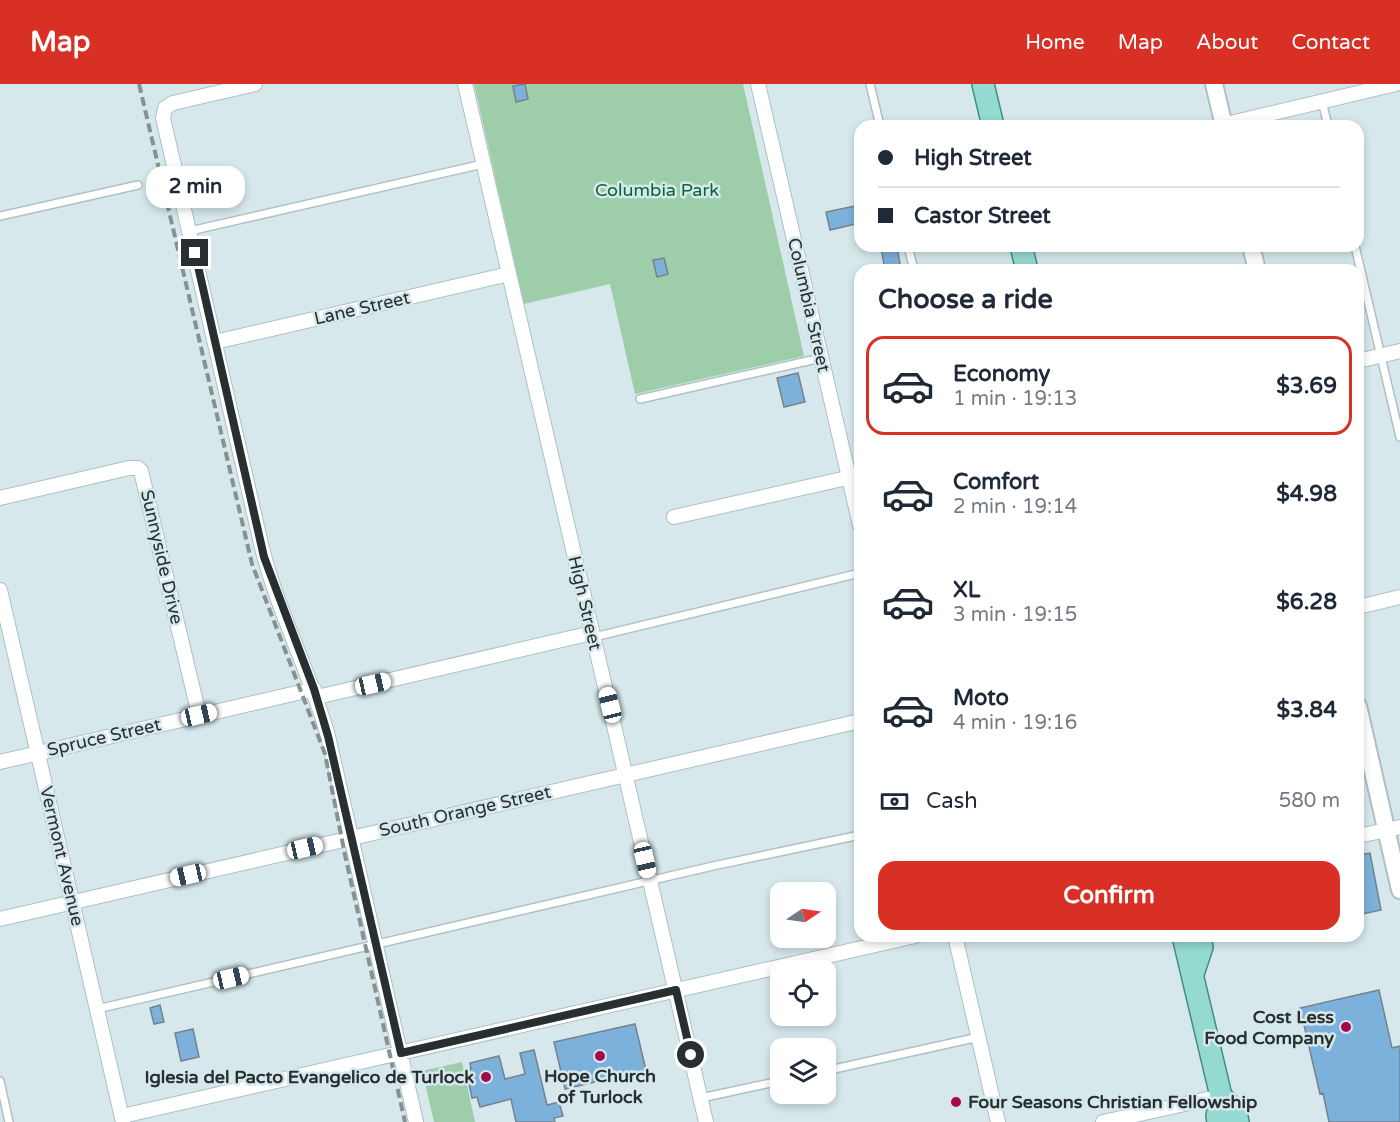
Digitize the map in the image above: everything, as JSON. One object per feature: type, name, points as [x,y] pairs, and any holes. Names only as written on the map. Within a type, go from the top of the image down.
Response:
[{"type":"main road","points":[[983,84],[992,120]]},
{"type":"main road","points":[[1185,942],[1221,1096],[1218,1122]]},
{"type":"main road","points":[[1193,975],[1202,947],[1201,942]]},
{"type":"main road","points":[[1221,1096],[1236,1112],[1238,1122]]},
{"type":"street","points":[[255,84],[173,103],[165,108],[163,118],[267,567],[315,693],[328,736],[416,1122]]},
{"type":"street","name":"High Street","points":[[465,84],[706,1122]]},
{"type":"street","name":"Columbia Street","points":[[758,84],[821,358],[854,476]]},
{"type":"street","points":[[1214,84],[1221,120]]},
{"type":"street","points":[[1246,120],[1396,84]]},
{"type":"street","name":"Lane Street","points":[[215,342],[509,274]]},
{"type":"street","points":[[1364,360],[1400,351]]},
{"type":"street","name":"Sunnyside Drive","points":[[0,498],[129,468],[138,468],[141,471],[199,715]]},
{"type":"street","points":[[674,517],[854,476]]},
{"type":"street","name":"Vermont Avenue","points":[[0,590],[3,612],[38,753],[122,1119]]},
{"type":"street","points":[[1364,606],[1400,597]]},
{"type":"street","name":"Spruce Street","points":[[0,762],[199,715],[592,635]]},
{"type":"street","name":"South Orange Street","points":[[0,919],[854,722]]},
{"type":"street","points":[[1364,727],[1393,828],[1400,890]]},
{"type":"street","points":[[1364,835],[1393,828]]},
{"type":"street","points":[[122,1119],[888,942]]},
{"type":"street","points":[[956,942],[998,1122]]},
{"type":"street","points":[[1103,1122],[1221,1096]]},
{"type":"lane","points":[[870,84],[879,120]]},
{"type":"lane","points":[[1322,101],[1327,120]]},
{"type":"lane","points":[[190,231],[483,164]]},
{"type":"lane","points":[[0,216],[138,185]]},
{"type":"lane","points":[[1364,284],[1400,437]]},
{"type":"lane","points":[[640,399],[821,358]]},
{"type":"lane","points":[[592,635],[854,574]]},
{"type":"lane","points":[[97,1009],[650,881],[854,836]]},
{"type":"lane","points":[[836,1069],[979,1037]]},
{"type":"lane","points":[[0,1081],[9,1122]]},
{"type":"lane","points":[[701,1098],[770,1083]]},
{"type":"green space","name":"Columbia Park","points":[[474,84],[743,84],[804,356],[635,394],[610,284],[524,304]]},
{"type":"green space","points":[[462,1062],[475,1122],[434,1122],[422,1071]]},
{"type":"building","points":[[525,84],[528,99],[516,102],[513,86]]},
{"type":"building","points":[[854,206],[854,224],[830,230],[826,212]]},
{"type":"building","points":[[882,252],[898,252],[900,264],[884,264]]},
{"type":"building","points":[[664,258],[668,274],[657,277],[653,260]]},
{"type":"building","points":[[798,373],[805,402],[784,407],[777,378]]},
{"type":"building","points":[[1370,853],[1381,910],[1364,914],[1364,854]]},
{"type":"building","name":"Cost Less Food Company","points":[[1379,990],[1392,1048],[1400,1046],[1400,1122],[1329,1122],[1323,1093],[1320,1094],[1300,1008]]},
{"type":"building","points":[[160,1005],[164,1022],[154,1024],[150,1008]]},
{"type":"building","name":"Hope Church of Turlock","points":[[635,1024],[646,1070],[565,1089],[554,1042]]},
{"type":"building","points":[[193,1029],[199,1057],[181,1061],[175,1033]]},
{"type":"building","name":"Iglesia del Pacto Evangelico de Turlock","points":[[534,1050],[547,1105],[559,1102],[563,1116],[554,1118],[555,1122],[516,1122],[511,1099],[480,1107],[477,1097],[472,1098],[466,1071],[471,1069],[470,1063],[499,1056],[505,1079],[525,1074],[520,1053]]},
{"type":"railway","points":[[139,84],[252,564],[325,754],[345,855],[405,1122]]},
{"type":"place","name":"Cost Less Food Company","points":[[1346,1027]]},
{"type":"place","name":"Hope Church of Turlock","points":[[600,1056]]},
{"type":"place","name":"Iglesia del Pacto Evangelico de Turlock","points":[[486,1077]]},
{"type":"place","name":"Four Seasons Christian Fellowship","points":[[956,1102]]},
{"type":"route","points":[[195,253],[264,557],[323,717],[401,1053],[676,990],[691,1055]]}]
